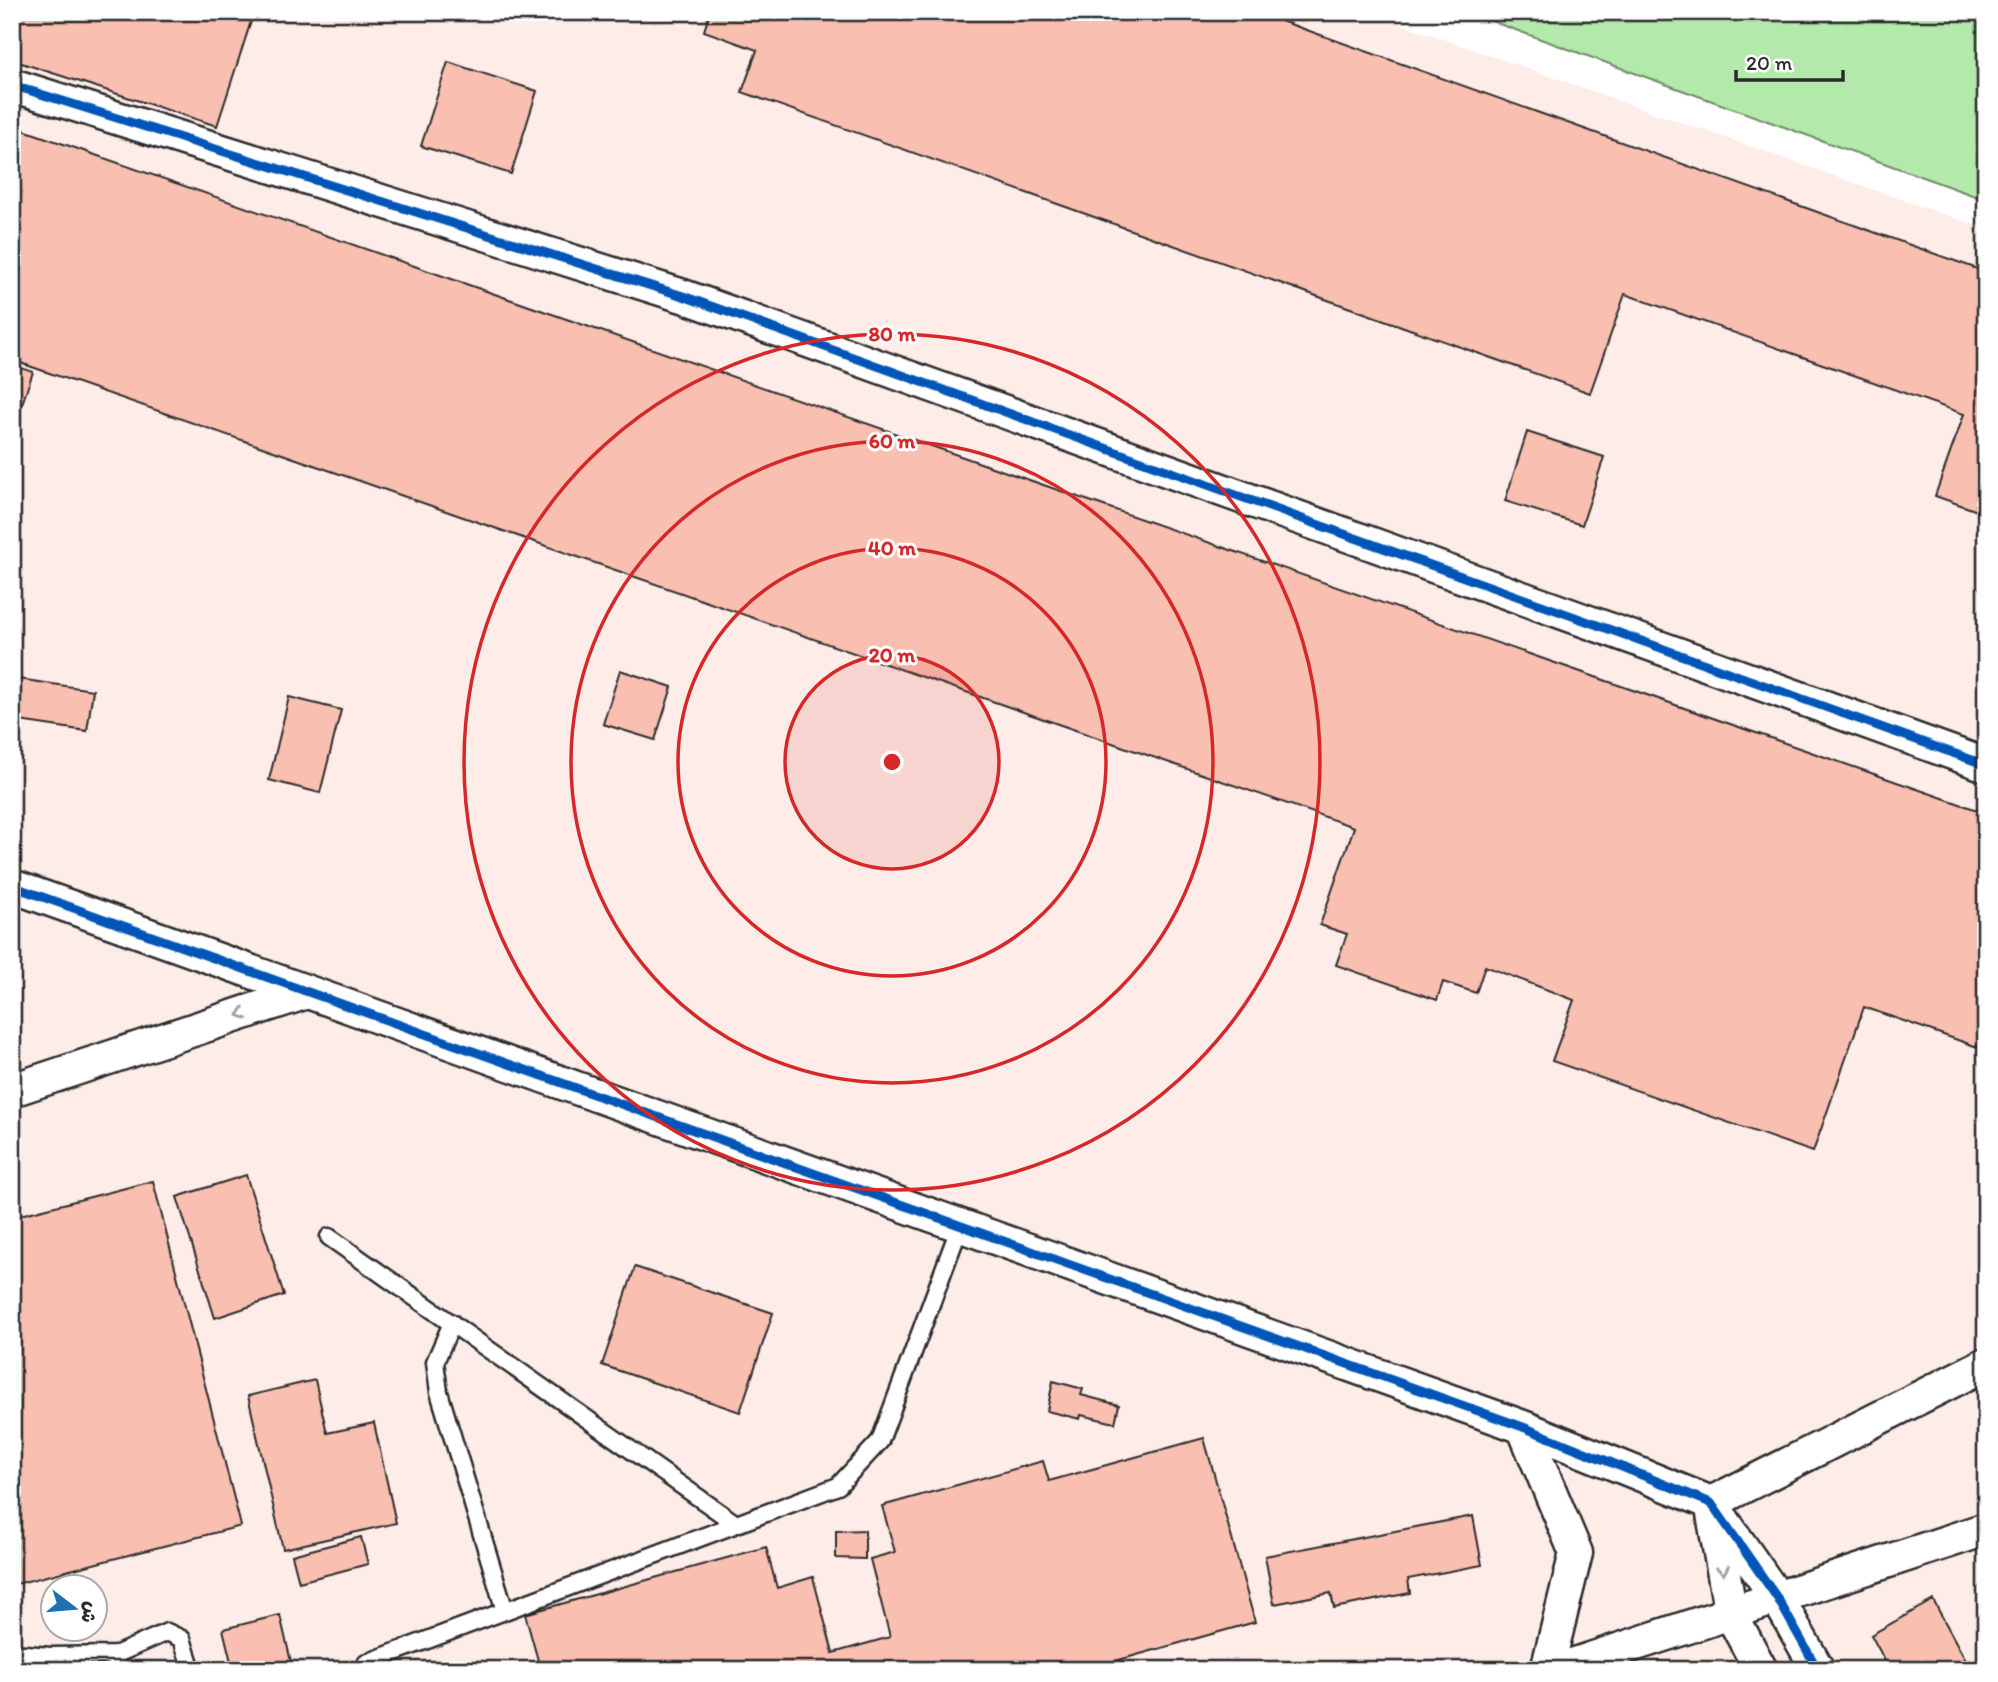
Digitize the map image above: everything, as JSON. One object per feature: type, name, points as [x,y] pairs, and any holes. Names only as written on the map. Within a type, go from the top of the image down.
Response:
[{"type":"street","points":[[12,85],[683,296],[1986,765]]},
{"type":"street","points":[[12,886],[1523,1427],[1711,1503],[1778,1599],[1818,1670]]},
{"type":"street","points":[[12,1090],[307,992]]},
{"type":"street","points":[[1711,1503],[1986,1364]]},
{"type":"street","points":[[1523,1427],[1576,1553],[1547,1670]]},
{"type":"street","points":[[1711,1503],[1731,1614],[1761,1670]]},
{"type":"street","points":[[1556,1670],[1986,1529]]},
{"type":"lane","points":[[366,1663],[838,1486],[880,1441],[960,1226]]},
{"type":"lane","points":[[329,1237],[736,1524]]},
{"type":"lane","points":[[452,1323],[435,1363],[439,1392],[505,1611]]},
{"type":"lane","points":[[12,1653],[116,1662],[167,1632],[181,1639],[192,1670]]},
{"type":"shaded area","points":[[12,12],[1366,12],[1986,229],[1986,1670],[12,1670]]},
{"type":"green space","points":[[1466,12],[1986,12],[1986,200]]},
{"type":"building","points":[[12,12],[254,12],[217,126],[12,60]]},
{"type":"building","points":[[710,12],[1256,12],[1986,272],[1986,514],[1935,496],[1964,414],[1625,294],[1590,393],[742,92],[757,50],[704,31]]},
{"type":"building","points":[[448,62],[537,91],[511,174],[421,146]]},
{"type":"building","points":[[12,126],[1986,813],[1986,1050],[1864,1007],[1813,1152],[1552,1061],[1574,1000],[1485,966],[1476,993],[1443,982],[1437,1000],[1336,965],[1347,934],[1320,925],[1354,827],[12,360]]},
{"type":"building","points":[[12,365],[33,372],[13,430],[12,430]]},
{"type":"building","points":[[1527,432],[1604,457],[1582,525],[1505,501]]},
{"type":"building","points":[[620,670],[672,687],[655,740],[603,724]]},
{"type":"building","points":[[12,678],[93,690],[87,731],[12,720]]},
{"type":"building","points":[[289,697],[341,710],[320,793],[269,780]]},
{"type":"building","points":[[246,1175],[284,1295],[215,1318],[177,1197]]},
{"type":"building","points":[[153,1181],[241,1526],[55,1574],[38,1574],[38,1578],[12,1585],[12,1217]]},
{"type":"building","points":[[635,1267],[773,1313],[740,1412],[602,1365]]},
{"type":"building","points":[[315,1380],[327,1433],[374,1423],[396,1523],[283,1549],[248,1396]]},
{"type":"building","points":[[1053,1381],[1083,1389],[1081,1395],[1119,1405],[1115,1423],[1081,1415],[1080,1419],[1047,1411]]},
{"type":"building","points":[[1204,1438],[1255,1622],[1083,1670],[518,1670],[539,1664],[525,1614],[766,1547],[777,1588],[813,1577],[833,1653],[890,1637],[870,1559],[895,1552],[882,1506],[1043,1461],[1049,1481]]},
{"type":"building","points":[[1473,1516],[1482,1565],[1408,1579],[1410,1593],[1334,1608],[1331,1593],[1274,1604],[1265,1556]]},
{"type":"building","points":[[865,1530],[865,1559],[836,1558],[836,1531]]},
{"type":"building","points":[[361,1537],[368,1564],[299,1582],[292,1555]]},
{"type":"building","points":[[1933,1600],[1971,1670],[1890,1670],[1871,1635]]},
{"type":"building","points":[[280,1615],[293,1670],[233,1670],[223,1629]]},
{"type":"cycle path","points":[[12,85],[683,296],[1986,765]]},
{"type":"cycle path","points":[[12,886],[1523,1427],[1711,1503],[1778,1599],[1818,1670]]}]
